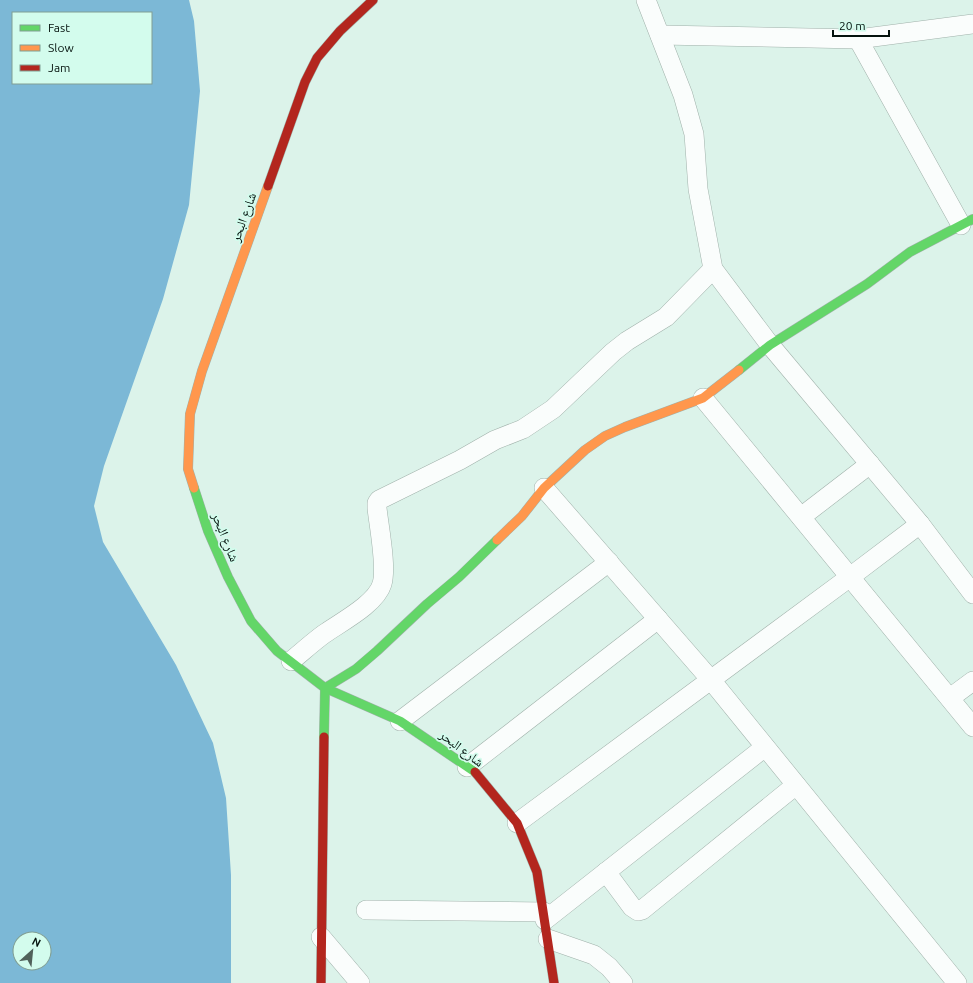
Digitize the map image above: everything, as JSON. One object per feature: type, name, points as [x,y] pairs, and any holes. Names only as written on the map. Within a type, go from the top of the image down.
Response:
[{"type":"street","name":"شارع البحر","points":[[373,0],[340,31],[317,58],[305,82],[202,371],[190,414],[188,469],[208,531],[228,577],[251,621],[277,651],[325,688],[400,721],[477,774],[517,823],[537,872],[554,983]]},
{"type":"street","points":[[646,0],[683,95],[694,134],[698,189],[713,270],[770,345],[920,524],[973,594]]},
{"type":"street","points":[[660,34],[858,39],[973,24]]},
{"type":"street","points":[[321,983],[325,688],[361,664],[377,651],[427,604],[459,577],[522,516],[544,488],[585,450],[605,436],[625,426],[703,398],[770,345],[867,284],[910,252],[967,222],[858,39]]},
{"type":"street","points":[[291,661],[324,634],[367,604],[377,594],[382,584],[383,569],[377,503],[379,500],[460,460],[495,440],[523,429],[553,409],[613,352],[627,341],[666,316],[713,270]]},
{"type":"street","points":[[703,398],[973,727]]},
{"type":"street","points":[[801,517],[870,464]]},
{"type":"street","points":[[544,488],[711,680],[957,983]]},
{"type":"street","points":[[517,823],[920,524]]},
{"type":"street","points":[[400,721],[609,562]]},
{"type":"street","points":[[467,767],[658,619]]},
{"type":"street","points":[[950,698],[973,681]]},
{"type":"street","points":[[366,910],[544,916],[606,872],[765,747]]},
{"type":"street","points":[[606,872],[632,907],[638,911],[642,910],[796,785]]},
{"type":"street","points":[[321,937],[360,983]]},
{"type":"street","points":[[548,940],[594,955],[609,967],[623,983]]},
{"type":"water","points":[[0,0],[189,0],[194,21],[200,91],[189,205],[163,299],[104,466],[94,506],[103,542],[176,665],[213,743],[226,798],[231,875],[231,983],[0,983]]},
{"type":"traffic: fast","points":[[739,370],[770,345],[867,284],[910,252],[973,219]]},
{"type":"traffic: fast","points":[[194,488],[208,531],[228,577],[251,621],[277,651],[325,688],[400,721],[475,772]]},
{"type":"traffic: fast","points":[[324,737],[325,688],[356,669],[377,651],[427,604],[459,577],[497,540]]},
{"type":"traffic: slow","points":[[194,488],[188,469],[190,414],[202,371],[268,186]]},
{"type":"traffic: slow","points":[[497,540],[522,516],[544,488],[585,450],[605,436],[625,427],[703,398],[739,370]]},
{"type":"traffic: jam","points":[[268,186],[305,82],[317,58],[340,31],[373,0]]},
{"type":"traffic: jam","points":[[321,983],[324,737]]},
{"type":"traffic: jam","points":[[475,772],[517,823],[537,872],[554,983]]}]
